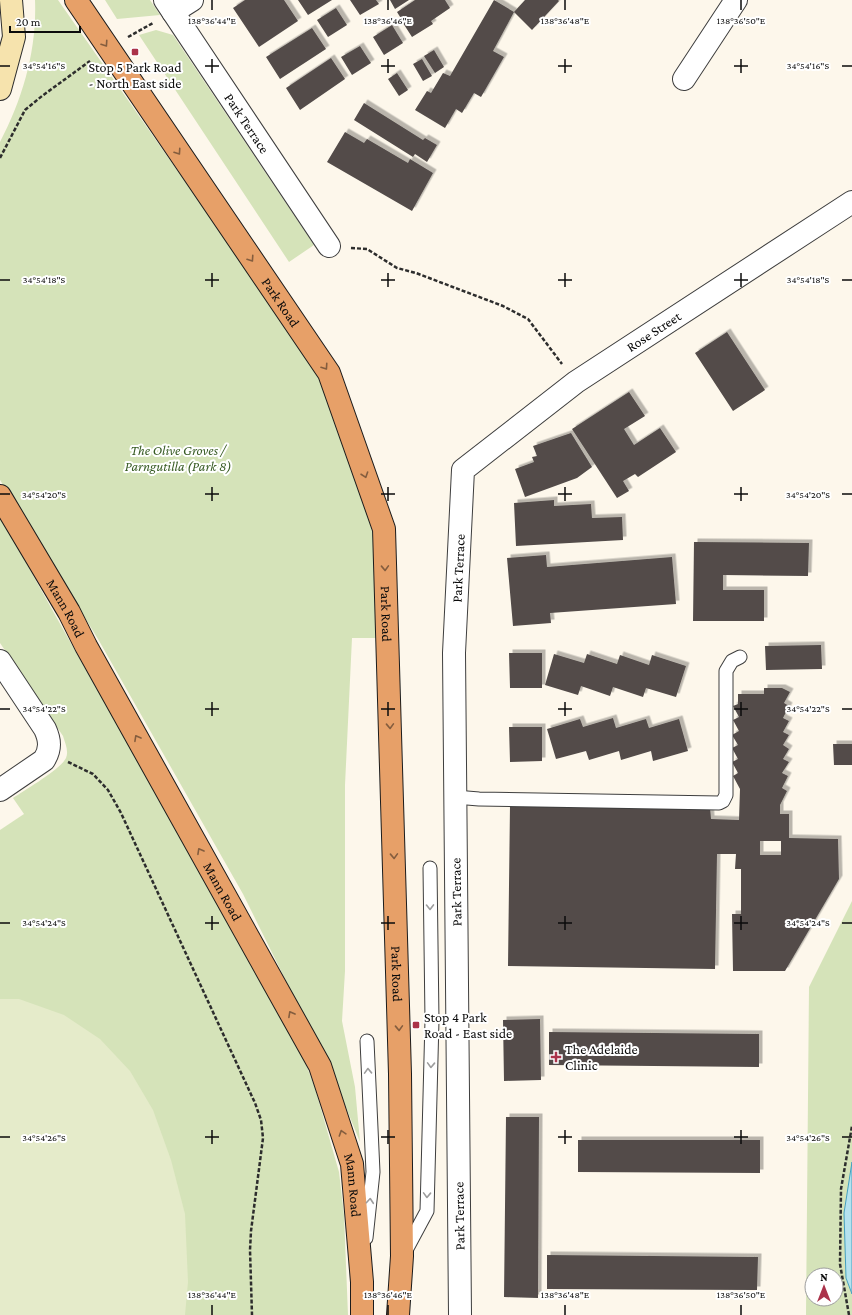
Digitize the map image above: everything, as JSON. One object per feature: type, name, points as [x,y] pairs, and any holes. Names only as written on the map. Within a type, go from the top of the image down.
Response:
[{"type":"highway","name":"Park Road","points":[[76,0],[329,373],[384,529],[400,1059],[402,1256],[398,1315]]},
{"type":"highway","name":"Mann Road","points":[[0,496],[69,612],[86,646],[320,1066],[352,1164],[362,1282],[362,1315]]},
{"type":"main road","points":[[0,89],[14,37],[11,0]]},
{"type":"street","points":[[169,6],[192,0]]},
{"type":"street","points":[[684,79],[736,0]]},
{"type":"street","name":"Park Terrace","points":[[169,6],[329,246]]},
{"type":"street","name":"Rose Street","points":[[462,470],[576,382],[852,202]]},
{"type":"street","name":"Park Terrace","points":[[460,1315],[454,653],[462,470]]},
{"type":"street","points":[[0,661],[50,739],[48,754],[44,760],[0,790]]},
{"type":"lane","points":[[455,797],[719,803],[723,801],[726,795],[726,671],[732,661],[740,657]]},
{"type":"lane","points":[[402,1256],[427,1211],[432,1020],[430,868]]},
{"type":"lane","points":[[362,1282],[373,1172],[367,1040]]},
{"type":"path","points":[[129,37],[169,6]]},
{"type":"path","points":[[0,158],[25,110],[90,61]]},
{"type":"path","points":[[329,246],[367,249],[397,268],[416,273],[503,306],[528,319],[576,382]]},
{"type":"path","points":[[48,754],[93,774],[108,790],[121,813],[261,1120],[263,1138],[250,1250],[252,1315]]},
{"type":"path","points":[[849,1315],[840,1264],[840,1242],[841,1189],[852,1126]]},
{"type":"green space","name":"The Olive Groves / Parngutilla (Park 8)","points":[[35,0],[58,0],[323,379],[348,441],[375,543],[382,638],[352,638],[345,785],[345,971],[342,1021],[355,1087],[360,1142],[334,1078],[243,894],[98,639],[0,480],[0,142],[22,91],[27,73],[34,37]]},
{"type":"green space","points":[[105,0],[150,0],[160,15],[117,19]]},
{"type":"green space","points":[[156,30],[173,35],[314,245],[289,262],[139,35]]},
{"type":"green space","points":[[0,516],[78,656],[203,873],[299,1046],[315,1088],[339,1172],[344,1215],[348,1315],[0,1315],[0,830],[24,814],[13,798],[63,763],[67,753],[63,736],[0,643]]},
{"type":"green space","points":[[852,901],[852,1162],[844,1213],[846,1278],[852,1294],[852,1315],[806,1315],[806,1307],[844,1307],[844,1267],[806,1267],[809,987]]},
{"type":"green space","points":[[0,999],[19,999],[64,1015],[100,1039],[130,1071],[153,1110],[171,1160],[185,1214],[188,1282],[185,1315],[0,1315]]},
{"type":"water","points":[[852,1162],[852,1294],[846,1278],[844,1213]]},
{"type":"building","points":[[245,0],[284,0],[298,21],[259,47],[233,8]]},
{"type":"building","points":[[298,0],[332,0],[308,15]]},
{"type":"building","points":[[350,0],[376,0],[379,4],[360,15]]},
{"type":"building","points":[[390,0],[409,0],[395,9]]},
{"type":"building","points":[[415,0],[445,0],[450,8],[431,21],[433,24],[412,37],[397,12]]},
{"type":"building","points":[[494,0],[514,12],[493,51],[504,57],[481,97],[474,93],[462,113],[456,109],[445,128],[415,110],[427,91],[431,93],[443,73],[450,76]]},
{"type":"building","points":[[525,0],[559,1],[532,30],[514,12]]},
{"type":"building","points":[[336,8],[347,25],[328,37],[317,20]]},
{"type":"building","points":[[392,25],[403,43],[384,55],[373,37]]},
{"type":"building","points":[[312,28],[326,49],[280,79],[266,57]]},
{"type":"building","points":[[360,46],[371,63],[352,75],[341,57]]},
{"type":"building","points":[[434,50],[444,67],[435,73],[424,56]]},
{"type":"building","points":[[331,58],[345,79],[300,110],[286,88]]},
{"type":"building","points":[[422,59],[432,76],[423,81],[413,64]]},
{"type":"building","points":[[397,73],[408,90],[399,96],[388,79]]},
{"type":"building","points":[[364,103],[423,140],[425,138],[437,145],[427,162],[415,154],[413,157],[354,120]]},
{"type":"building","points":[[345,132],[364,143],[367,139],[408,163],[410,159],[433,173],[412,211],[327,162]]},
{"type":"building","points":[[727,332],[765,390],[733,411],[695,353]]},
{"type":"building","points":[[629,392],[645,416],[624,429],[634,445],[660,428],[676,452],[638,477],[635,474],[623,481],[629,491],[617,498],[572,429]]},
{"type":"building","points":[[571,433],[592,467],[577,478],[525,497],[515,469],[534,462],[532,457],[537,456],[533,446]]},
{"type":"building","points":[[554,500],[554,506],[591,504],[592,518],[622,517],[623,540],[516,546],[514,503]]},
{"type":"building","points":[[694,542],[809,543],[808,576],[723,575],[723,590],[764,590],[764,621],[693,621]]},
{"type":"building","points":[[546,555],[547,567],[672,557],[676,604],[550,613],[551,623],[513,626],[507,558]]},
{"type":"building","points":[[821,645],[822,669],[766,670],[765,646]]},
{"type":"building","points":[[509,653],[542,653],[542,688],[510,688]]},
{"type":"building","points":[[554,654],[584,663],[587,654],[617,664],[620,655],[649,665],[652,655],[686,666],[676,697],[646,688],[643,697],[613,687],[610,696],[581,686],[578,695],[545,685]]},
{"type":"building","points":[[764,688],[782,688],[790,692],[784,703],[789,706],[783,718],[789,721],[783,732],[789,735],[783,745],[789,749],[783,759],[789,762],[782,773],[788,776],[782,788],[787,791],[780,805],[780,814],[789,814],[789,838],[838,839],[839,879],[785,971],[733,971],[732,914],[741,914],[741,869],[735,869],[736,854],[717,854],[715,969],[508,966],[510,805],[710,807],[711,819],[739,820],[740,789],[733,776],[738,773],[732,762],[738,759],[732,748],[738,745],[732,735],[739,731],[733,720],[739,717],[733,706],[738,704],[738,694],[764,694]],"holes":[[[760,841],[781,841],[781,855],[760,855]]]},
{"type":"building","points":[[613,718],[616,728],[646,719],[649,728],[679,719],[688,751],[653,761],[651,751],[621,760],[619,751],[589,760],[586,751],[556,759],[547,729],[580,719],[583,727]]},
{"type":"building","points":[[509,727],[542,727],[542,761],[510,762]]},
{"type":"building","points":[[833,744],[852,744],[852,765],[834,765]]},
{"type":"building","points":[[540,1019],[541,1080],[504,1081],[503,1020]]},
{"type":"building","points":[[549,1032],[759,1034],[759,1067],[549,1065]]},
{"type":"building","points":[[506,1117],[539,1117],[538,1298],[504,1297]]},
{"type":"building","points":[[578,1140],[760,1140],[760,1173],[578,1172]]},
{"type":"building","points":[[547,1255],[758,1257],[757,1290],[547,1289]]},
{"type":"place","name":"Stop 5 Park Road - North East side","points":[[135,52]]},
{"type":"place","name":"Stop 4 Park Road - East side","points":[[416,1025]]},
{"type":"place","name":"The Adelaide Clinic","points":[[556,1057]]}]
